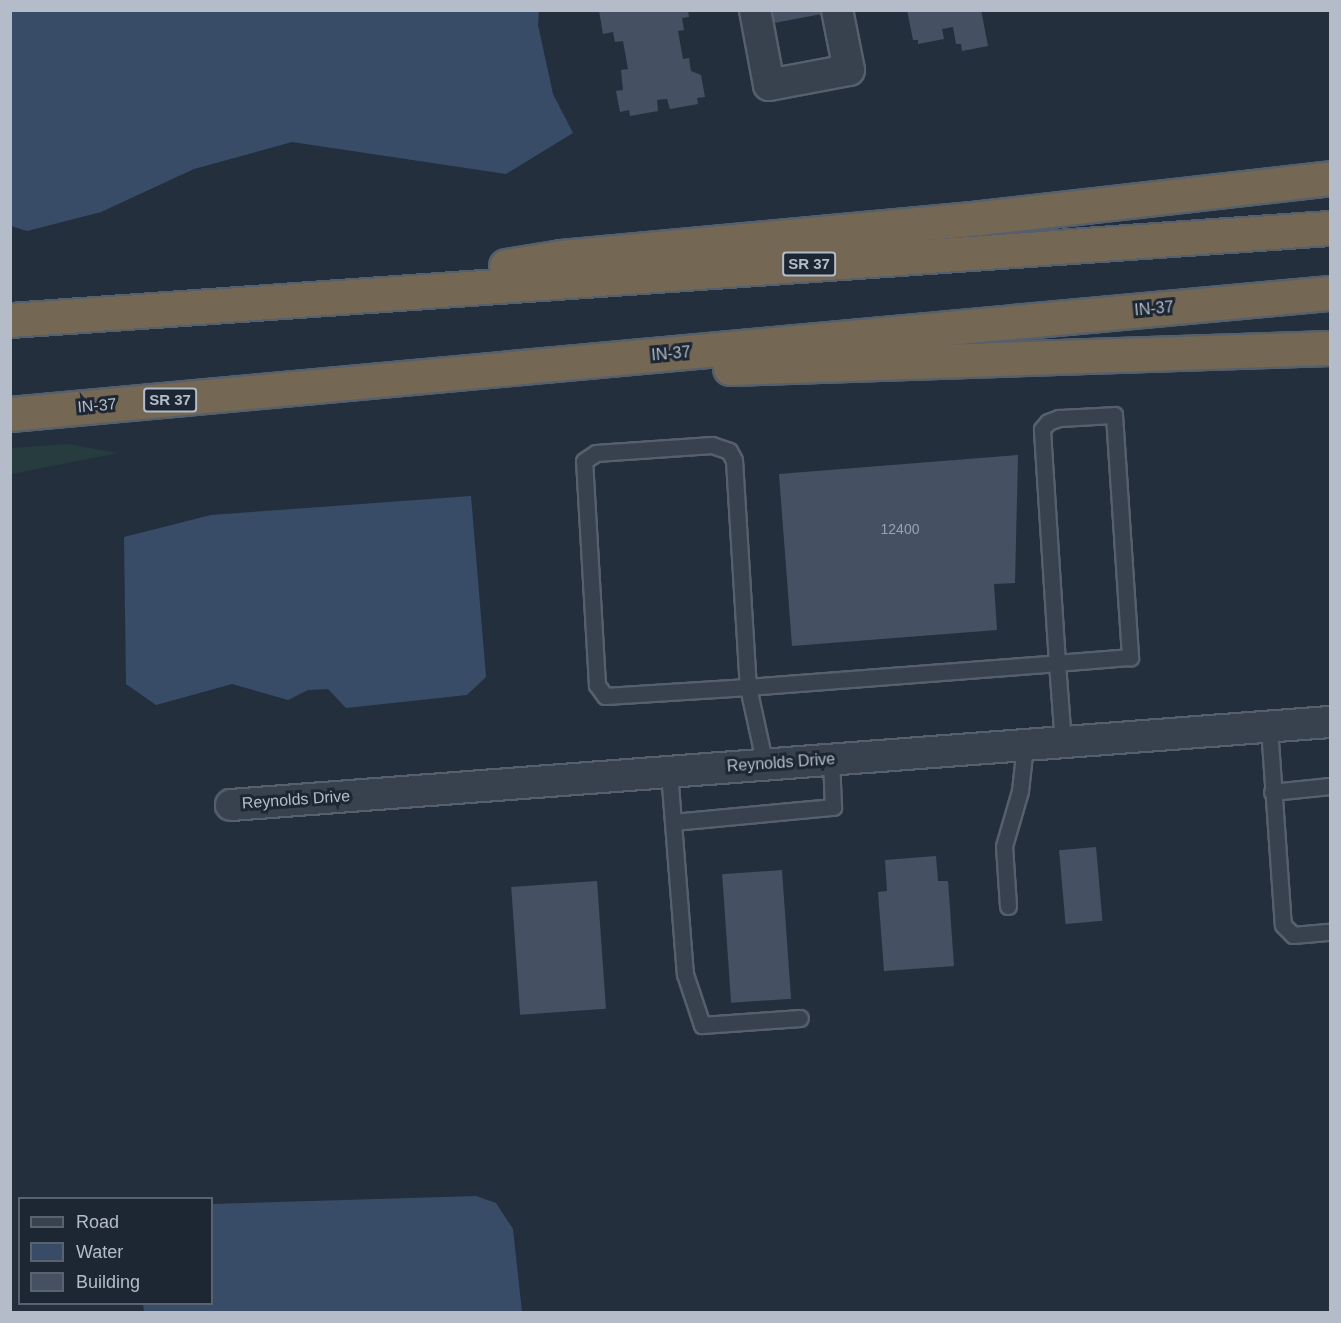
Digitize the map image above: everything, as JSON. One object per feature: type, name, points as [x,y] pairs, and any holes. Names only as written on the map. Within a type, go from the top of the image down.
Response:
[{"type":"highway","points":[[342,296],[561,257],[980,218],[1330,178]]},
{"type":"highway","name":"SR 37","points":[[10,320],[1330,228]]},
{"type":"highway","name":"IN-37","points":[[10,414],[1330,293]]},
{"type":"highway","points":[[491,370],[811,367],[1330,348]]},
{"type":"street","points":[[755,10],[769,85],[849,70],[837,10]]},
{"type":"street","name":"Reynolds Drive","points":[[231,805],[1330,722]]},
{"type":"lane","points":[[765,765],[748,687],[734,460],[729,451],[712,445],[596,453],[589,457],[582,468],[598,692],[612,696],[748,687],[1057,663],[1130,657],[1114,415],[1059,418],[1048,422],[1042,429],[1057,663],[1063,742]]},
{"type":"lane","points":[[1269,726],[1283,925],[1293,935],[1330,932]]},
{"type":"lane","points":[[1008,906],[1004,846],[1020,791],[1025,745]]},
{"type":"lane","points":[[673,822],[832,807],[831,759]]},
{"type":"lane","points":[[669,772],[685,975],[702,1025],[800,1018]]},
{"type":"lane","points":[[1272,792],[1330,786]]},
{"type":"green space","points":[[68,444],[118,453],[11,474],[11,448]]},
{"type":"water","points":[[10,11],[539,11],[538,25],[553,94],[573,133],[506,174],[292,142],[194,169],[101,212],[27,231],[11,226]]},
{"type":"water","points":[[471,496],[486,677],[467,695],[346,708],[328,689],[308,690],[288,700],[232,684],[156,705],[126,684],[124,537],[211,515]]},
{"type":"water","points":[[476,1196],[496,1203],[513,1229],[522,1312],[144,1312],[143,1305],[213,1305],[213,1204]]},
{"type":"building","points":[[599,10],[688,10],[689,17],[682,18],[684,30],[678,31],[683,59],[689,58],[691,71],[701,75],[705,97],[697,98],[698,104],[670,109],[667,99],[657,100],[658,111],[630,116],[629,110],[620,112],[616,91],[623,90],[621,70],[628,69],[623,41],[615,42],[613,32],[603,34]]},
{"type":"building","points":[[772,10],[827,10],[827,13],[774,23]]},
{"type":"building","points":[[907,10],[981,10],[988,46],[962,51],[961,44],[956,44],[953,27],[942,29],[944,39],[918,44],[918,40],[913,40]]},
{"type":"building","points":[[1018,455],[1015,583],[994,584],[997,630],[792,646],[779,474]]},
{"type":"building","points":[[1096,847],[1102,921],[1066,924],[1059,850]]},
{"type":"building","points":[[936,856],[938,881],[948,881],[954,966],[884,971],[878,892],[887,891],[885,860]]},
{"type":"building","points":[[782,870],[791,999],[731,1003],[722,874]]},
{"type":"building","points":[[597,881],[606,1009],[520,1015],[511,887]]}]
